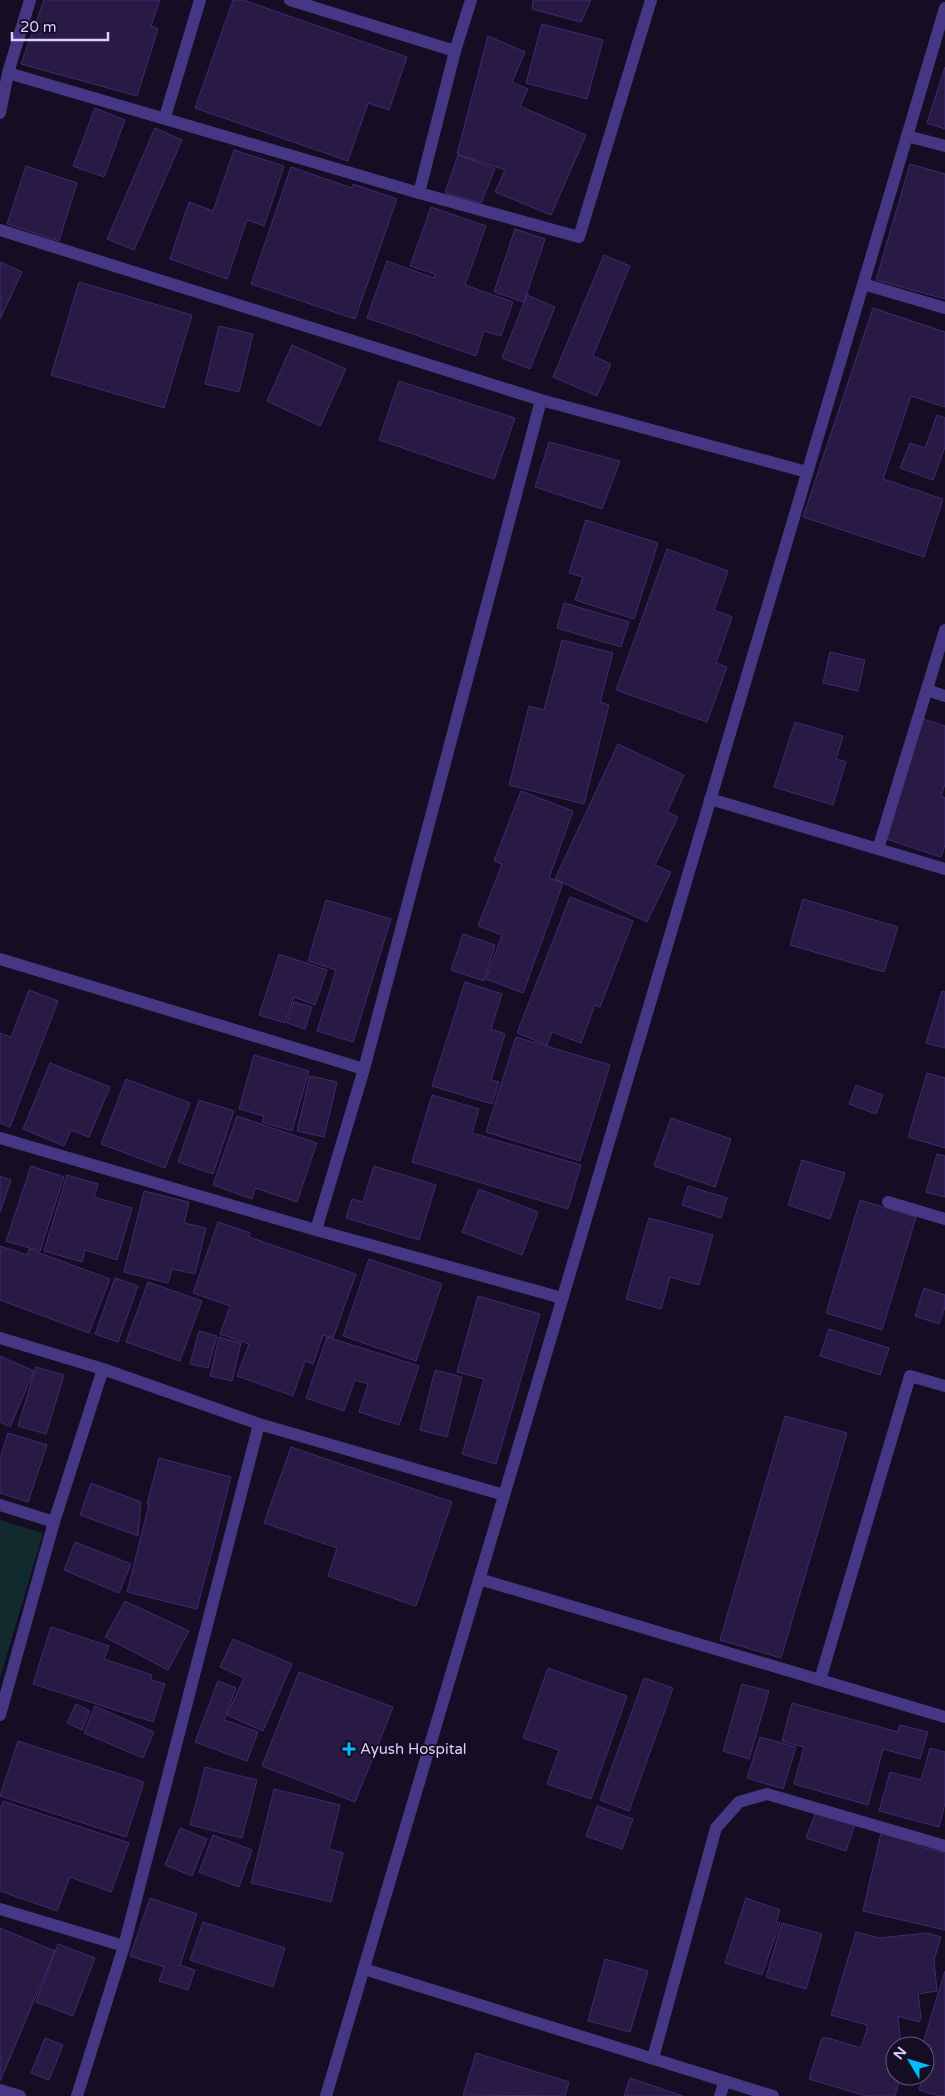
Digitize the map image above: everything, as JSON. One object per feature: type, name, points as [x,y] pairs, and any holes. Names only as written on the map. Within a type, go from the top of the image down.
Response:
[{"type":"street","points":[[0,114],[8,73],[30,0]]},
{"type":"street","points":[[165,118],[200,0]]},
{"type":"street","points":[[290,0],[455,51]]},
{"type":"street","points":[[419,193],[455,51],[471,0]]},
{"type":"street","points":[[8,73],[419,193],[579,237],[651,0]]},
{"type":"street","points":[[326,2096],[945,8]]},
{"type":"street","points":[[907,136],[945,146]]},
{"type":"street","points":[[0,230],[540,400],[808,472]]},
{"type":"street","points":[[863,284],[945,308]]},
{"type":"street","points":[[316,1230],[364,1069],[540,400]]},
{"type":"street","points":[[878,848],[945,630]]},
{"type":"street","points":[[927,690],[945,696]]},
{"type":"street","points":[[710,799],[945,869]]},
{"type":"street","points":[[0,959],[364,1069]]},
{"type":"street","points":[[0,1138],[316,1230],[562,1298]]},
{"type":"street","points":[[888,1202],[945,1219]]},
{"type":"street","points":[[0,1338],[103,1369],[259,1424],[504,1495]]},
{"type":"street","points":[[0,1715],[54,1522],[103,1369]]},
{"type":"street","points":[[820,1680],[910,1376],[945,1386]]},
{"type":"street","points":[[77,2096],[124,1946],[259,1424]]},
{"type":"street","points":[[0,1505],[54,1522]]},
{"type":"street","points":[[479,1579],[945,1717]]},
{"type":"street","points":[[652,2058],[716,1828],[739,1802],[767,1794],[945,1846]]},
{"type":"street","points":[[0,1909],[124,1946]]},
{"type":"street","points":[[364,1969],[773,2096]]},
{"type":"street","points":[[720,2096],[725,2081]]},
{"type":"street","points":[[0,2090],[20,2096]]},
{"type":"green space","points":[[0,1520],[43,1533],[0,1678]]},
{"type":"building","points":[[44,0],[160,0],[151,26],[158,29],[137,96],[21,64]]},
{"type":"building","points":[[233,0],[243,0],[407,57],[389,110],[368,103],[348,161],[195,108]]},
{"type":"building","points":[[533,0],[591,0],[581,22],[532,9]]},
{"type":"building","points":[[542,24],[603,40],[587,99],[526,83]]},
{"type":"building","points":[[488,36],[525,52],[512,82],[528,89],[520,106],[586,135],[551,215],[495,192],[505,170],[457,154]]},
{"type":"building","points":[[945,67],[945,129],[927,123]]},
{"type":"building","points":[[95,108],[125,120],[104,177],[73,166]]},
{"type":"building","points":[[155,128],[182,140],[134,250],[107,239]]},
{"type":"building","points":[[234,150],[284,166],[264,226],[247,220],[227,279],[170,259],[189,202],[213,211]]},
{"type":"building","points":[[458,155],[495,169],[481,203],[445,193]]},
{"type":"building","points":[[910,164],[945,174],[945,299],[876,280]]},
{"type":"building","points":[[26,166],[77,183],[59,241],[7,224]]},
{"type":"building","points":[[291,167],[352,188],[353,184],[397,199],[355,319],[251,284]]},
{"type":"building","points":[[431,207],[486,226],[465,285],[513,302],[501,336],[484,331],[476,356],[367,318],[387,261],[434,278],[435,274],[410,266]]},
{"type":"building","points":[[515,229],[545,239],[524,302],[494,292]]},
{"type":"building","points":[[604,255],[630,266],[593,356],[611,364],[597,396],[553,377]]},
{"type":"building","points":[[0,262],[22,272],[0,319]]},
{"type":"building","points":[[79,282],[192,315],[164,408],[51,375]]},
{"type":"building","points":[[527,295],[555,307],[530,369],[502,358]]},
{"type":"building","points":[[873,308],[945,332],[945,407],[911,396],[883,479],[943,499],[924,557],[803,517]]},
{"type":"building","points":[[219,326],[253,334],[239,392],[205,384]]},
{"type":"building","points":[[292,345],[346,369],[320,426],[267,401]]},
{"type":"building","points":[[399,381],[515,418],[494,479],[379,440]]},
{"type":"building","points":[[937,415],[945,418],[945,447],[933,480],[900,468],[910,443],[925,448]]},
{"type":"building","points":[[549,442],[620,461],[602,509],[535,487]]},
{"type":"building","points":[[586,520],[658,543],[634,619],[575,600],[583,577],[569,573]]},
{"type":"building","points":[[667,549],[728,571],[714,610],[732,617],[716,663],[727,667],[707,722],[616,690]]},
{"type":"building","points":[[564,603],[629,622],[621,647],[557,628]]},
{"type":"building","points":[[562,640],[613,653],[600,702],[609,705],[584,804],[509,785],[529,706],[544,710]]},
{"type":"building","points":[[830,652],[865,660],[858,691],[823,683]]},
{"type":"building","points":[[923,719],[945,726],[945,784],[941,796],[945,798],[945,845],[941,857],[883,838]]},
{"type":"building","points":[[795,722],[843,736],[836,759],[846,762],[833,805],[774,787]]},
{"type":"building","points":[[618,744],[684,775],[667,812],[678,817],[655,865],[671,872],[647,922],[555,879]]},
{"type":"building","points":[[521,791],[573,811],[549,878],[563,883],[523,993],[486,979],[502,935],[478,926],[502,864],[494,861]]},
{"type":"building","points":[[570,897],[633,921],[600,1007],[595,1005],[581,1043],[552,1032],[547,1045],[517,1033]]},
{"type":"building","points":[[803,899],[898,927],[884,972],[790,945]]},
{"type":"building","points":[[326,900],[391,919],[353,1042],[317,1031],[336,970],[308,961]]},
{"type":"building","points":[[463,934],[495,945],[484,981],[451,970]]},
{"type":"building","points":[[279,954],[327,970],[315,1005],[294,997],[285,1023],[259,1015]]},
{"type":"building","points":[[465,982],[502,994],[491,1029],[505,1034],[491,1080],[499,1082],[492,1104],[432,1086]]},
{"type":"building","points":[[29,990],[58,1001],[10,1127],[0,1123],[0,1033],[11,1037]]},
{"type":"building","points":[[942,991],[945,992],[945,1048],[926,1043]]},
{"type":"building","points":[[294,1002],[312,1007],[305,1029],[287,1023]]},
{"type":"building","points":[[516,1037],[610,1065],[580,1161],[486,1132]]},
{"type":"building","points":[[254,1055],[309,1071],[292,1131],[262,1122],[264,1116],[239,1109]]},
{"type":"building","points":[[50,1063],[110,1087],[89,1137],[71,1130],[64,1146],[23,1129]]},
{"type":"building","points":[[927,1073],[945,1078],[945,1148],[908,1137]]},
{"type":"building","points":[[310,1076],[337,1082],[324,1137],[297,1131]]},
{"type":"building","points":[[126,1079],[190,1103],[165,1168],[101,1144]]},
{"type":"building","points":[[856,1085],[883,1095],[876,1114],[849,1104]]},
{"type":"building","points":[[432,1095],[479,1109],[472,1133],[581,1165],[568,1209],[412,1162]]},
{"type":"building","points":[[199,1100],[234,1111],[213,1174],[178,1162]]},
{"type":"building","points":[[237,1116],[317,1143],[297,1202],[255,1188],[252,1199],[213,1185]]},
{"type":"building","points":[[671,1118],[731,1139],[715,1187],[654,1166]]},
{"type":"building","points":[[937,1154],[945,1156],[945,1197],[926,1192]]},
{"type":"building","points":[[802,1160],[845,1173],[830,1219],[788,1205]]},
{"type":"building","points":[[31,1166],[64,1177],[40,1251],[6,1241]]},
{"type":"building","points":[[374,1166],[436,1185],[419,1240],[346,1218],[352,1199],[363,1202]]},
{"type":"building","points":[[67,1175],[98,1184],[94,1197],[132,1208],[117,1260],[85,1250],[82,1262],[44,1251]]},
{"type":"building","points":[[0,1176],[11,1180],[0,1212]]},
{"type":"building","points":[[688,1186],[727,1198],[721,1218],[682,1205]]},
{"type":"building","points":[[479,1189],[538,1212],[522,1255],[462,1232]]},
{"type":"building","points":[[144,1191],[189,1202],[184,1223],[206,1228],[195,1274],[172,1269],[168,1283],[124,1272]]},
{"type":"building","points":[[860,1200],[916,1217],[882,1330],[826,1313]]},
{"type":"building","points":[[649,1218],[713,1235],[699,1285],[670,1277],[661,1309],[626,1299]]},
{"type":"building","points":[[218,1222],[250,1233],[249,1237],[356,1274],[333,1338],[323,1335],[313,1364],[305,1361],[293,1396],[237,1376],[249,1344],[220,1334],[230,1306],[193,1293]]},
{"type":"building","points":[[0,1246],[27,1255],[29,1249],[110,1279],[89,1333],[0,1300]]},
{"type":"building","points":[[369,1259],[442,1284],[416,1361],[343,1336]]},
{"type":"building","points":[[115,1278],[138,1286],[118,1342],[95,1334]]},
{"type":"building","points":[[148,1282],[202,1301],[180,1361],[126,1342]]},
{"type":"building","points":[[924,1288],[945,1295],[945,1307],[939,1324],[915,1316]]},
{"type":"building","points":[[478,1296],[540,1314],[496,1464],[462,1454],[484,1379],[457,1372]]},
{"type":"building","points":[[829,1329],[889,1348],[880,1375],[820,1356]]},
{"type":"building","points":[[199,1331],[217,1336],[208,1368],[190,1364]]},
{"type":"building","points":[[219,1337],[241,1343],[232,1381],[210,1376]]},
{"type":"building","points":[[327,1337],[419,1366],[399,1425],[359,1412],[368,1384],[355,1380],[344,1411],[306,1398]]},
{"type":"building","points":[[0,1356],[34,1371],[10,1427],[0,1422]]},
{"type":"building","points":[[36,1367],[64,1375],[46,1434],[18,1426]]},
{"type":"building","points":[[435,1370],[462,1377],[447,1437],[420,1430]]},
{"type":"building","points":[[785,1416],[847,1433],[781,1658],[720,1640]]},
{"type":"building","points":[[8,1433],[47,1445],[28,1502],[0,1493],[0,1459]]},
{"type":"building","points":[[291,1447],[452,1502],[416,1606],[328,1576],[337,1548],[264,1523]]},
{"type":"building","points":[[159,1458],[231,1477],[197,1609],[127,1592]]},
{"type":"building","points":[[91,1483],[141,1502],[138,1536],[80,1515]]},
{"type":"building","points":[[75,1542],[131,1564],[119,1593],[64,1570]]},
{"type":"building","points":[[125,1601],[189,1631],[168,1670],[105,1637]]},
{"type":"building","points":[[51,1627],[109,1646],[104,1659],[152,1675],[151,1680],[165,1684],[153,1722],[33,1684]]},
{"type":"building","points":[[233,1639],[292,1664],[263,1731],[227,1715],[244,1678],[220,1667]]},
{"type":"building","points":[[548,1668],[627,1696],[591,1799],[547,1784],[559,1750],[523,1738]]},
{"type":"building","points":[[299,1672],[393,1707],[355,1802],[262,1766]]},
{"type":"building","points":[[644,1678],[673,1688],[629,1811],[600,1800]]},
{"type":"building","points":[[218,1681],[236,1688],[224,1720],[258,1732],[247,1761],[195,1742]]},
{"type":"building","points":[[742,1684],[769,1691],[749,1759],[723,1751]]},
{"type":"building","points":[[792,1703],[898,1732],[900,1725],[928,1732],[920,1759],[883,1749],[868,1805],[794,1784],[804,1747],[782,1741]]},
{"type":"building","points":[[76,1704],[90,1711],[82,1730],[67,1723]]},
{"type":"building","points":[[95,1706],[154,1732],[143,1758],[84,1733]]},
{"type":"building","points":[[760,1737],[796,1747],[783,1789],[747,1778]]},
{"type":"building","points":[[18,1741],[144,1782],[126,1837],[0,1796]]},
{"type":"building","points":[[930,1748],[945,1752],[945,1803],[939,1827],[879,1811],[890,1772],[921,1780]]},
{"type":"building","points":[[205,1767],[257,1780],[242,1838],[190,1825]]},
{"type":"building","points":[[274,1789],[340,1805],[329,1849],[343,1853],[331,1902],[251,1883]]},
{"type":"building","points":[[3,1801],[129,1843],[111,1892],[70,1877],[57,1911],[0,1891],[0,1810]]},
{"type":"building","points":[[597,1806],[633,1819],[622,1849],[586,1836]]},
{"type":"building","points":[[816,1812],[855,1824],[846,1851],[806,1838]]},
{"type":"building","points":[[180,1828],[207,1839],[192,1876],[165,1865]]},
{"type":"building","points":[[881,1833],[919,1842],[918,1846],[945,1853],[945,1930],[863,1911]]},
{"type":"building","points":[[213,1835],[252,1850],[239,1887],[199,1872]]},
{"type":"building","points":[[150,1898],[197,1914],[180,1965],[195,1970],[188,1990],[159,1981],[164,1967],[130,1956]]},
{"type":"building","points":[[746,1898],[780,1910],[776,1922],[780,1923],[762,1975],[725,1963]]},
{"type":"building","points":[[203,1922],[285,1948],[273,1987],[190,1960]]},
{"type":"building","points":[[782,1923],[822,1934],[806,1989],[766,1977]]},
{"type":"building","points":[[0,1928],[55,1951],[0,2081]]},
{"type":"building","points":[[856,1932],[879,1938],[927,1933],[941,1937],[934,1960],[937,1991],[918,1994],[921,2017],[919,2022],[898,2016],[900,2036],[885,2036],[885,2086],[898,2086],[895,2096],[866,2096],[809,2079],[822,2038],[861,2048],[867,2025],[831,2015]]},
{"type":"building","points":[[58,1944],[95,1958],[73,2016],[36,2002]]},
{"type":"building","points":[[605,1959],[648,1971],[630,2032],[588,2021]]},
{"type":"building","points":[[945,1971],[945,2096],[919,2090],[920,2086],[935,2086],[935,2036],[925,2036]]},
{"type":"building","points":[[45,2038],[63,2045],[49,2080],[31,2073]]},
{"type":"building","points":[[476,2053],[569,2082],[565,2096],[463,2095]]},
{"type":"building","points":[[630,2078],[683,2096],[624,2096]]},
{"type":"place","name":"Ayush Hospital","points":[[349,1749]]}]
